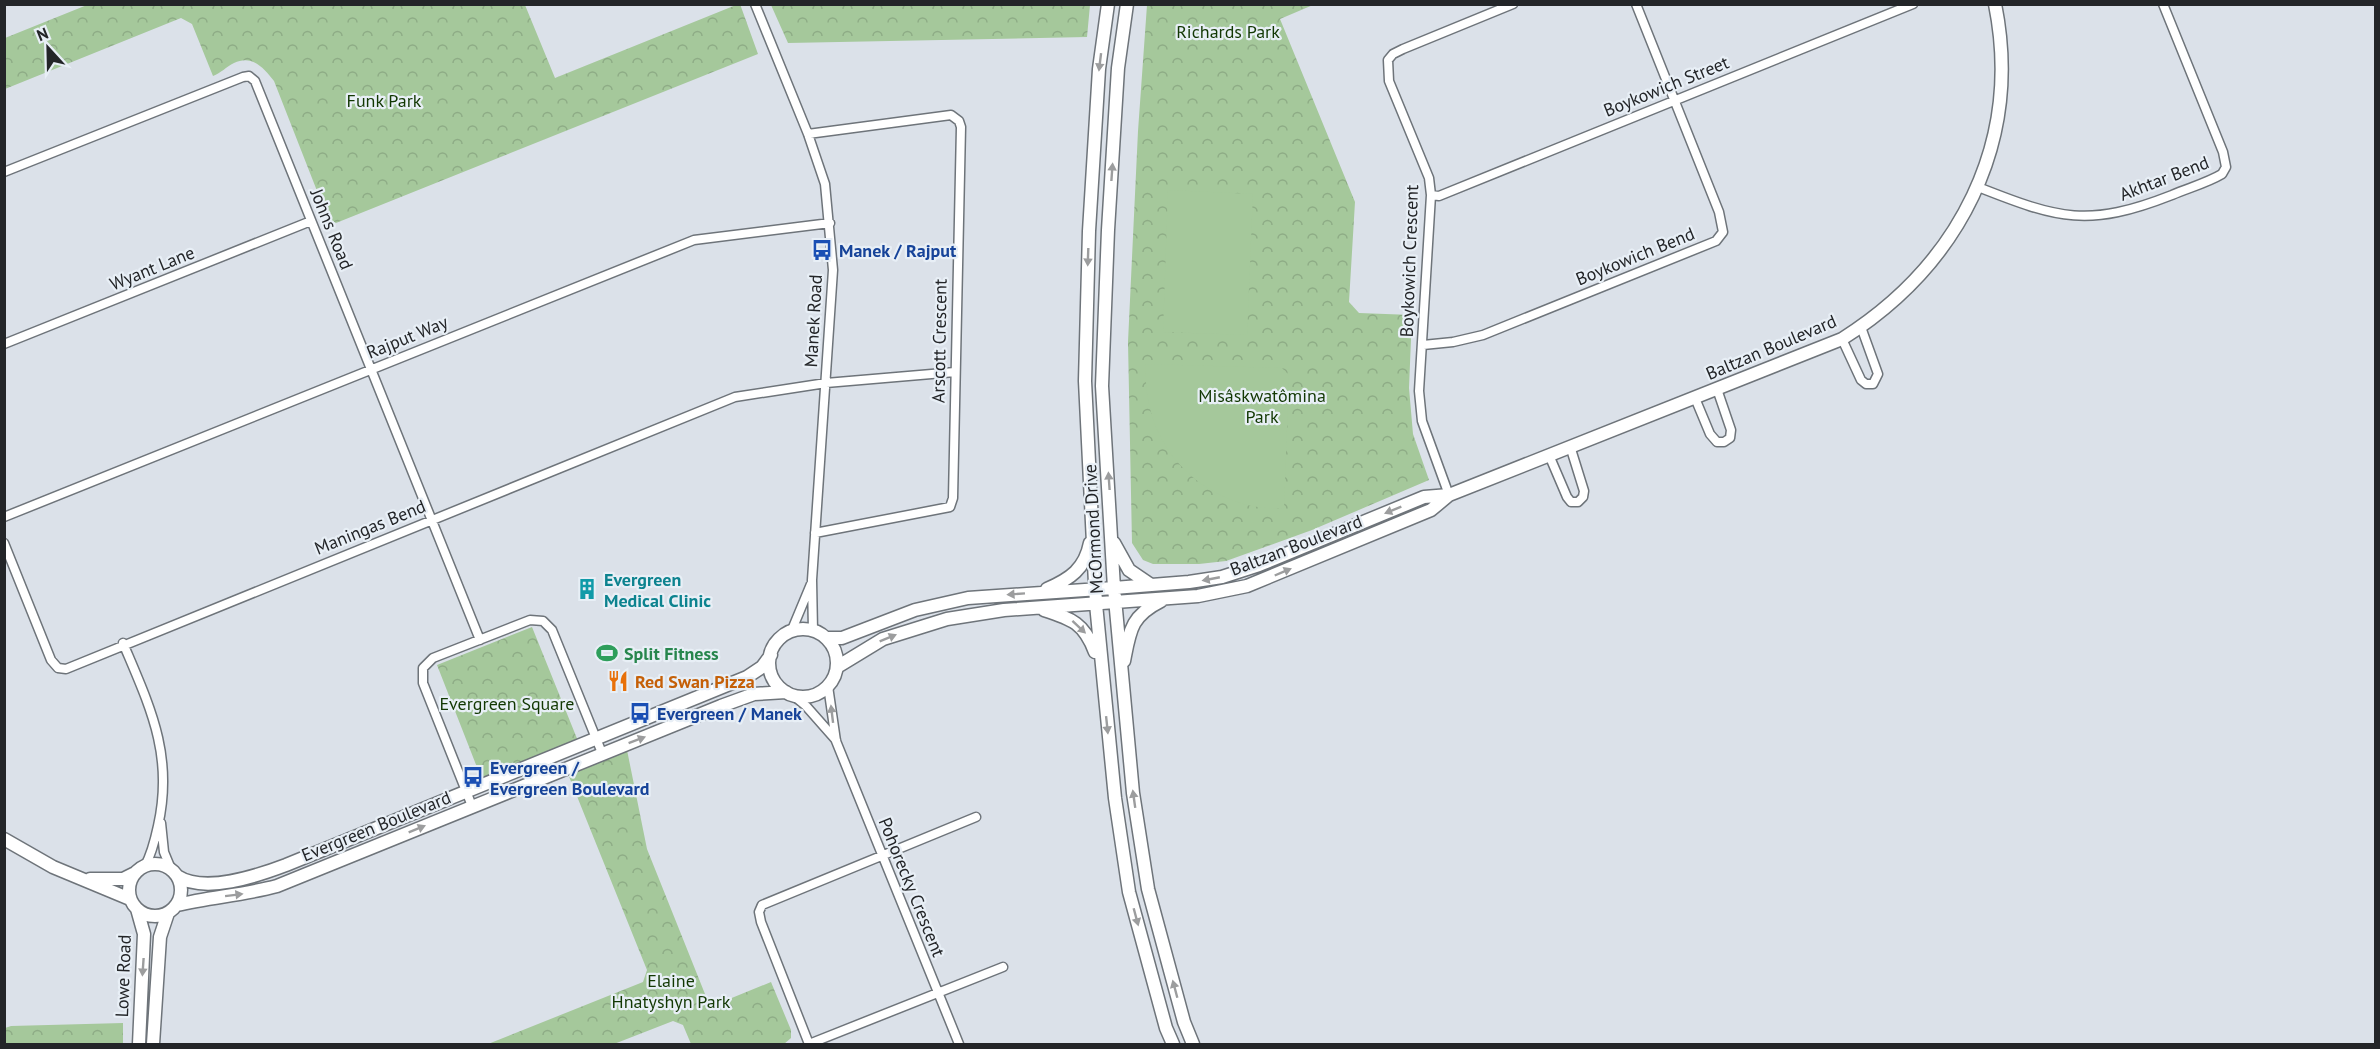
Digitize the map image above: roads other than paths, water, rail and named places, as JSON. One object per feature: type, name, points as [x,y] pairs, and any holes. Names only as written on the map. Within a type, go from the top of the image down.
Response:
[{"type":"street","name":"Manek Road","points":[[754,4],[808,135],[825,184],[830,223],[832,270],[812,580],[813,630]]},
{"type":"street","name":"McOrmond Drive","points":[[1108,4],[1098,80],[1089,231],[1085,370],[1095,590],[1115,798],[1129,892],[1166,1028],[1173,1044]]},
{"type":"street","name":"McOrmond Drive","points":[[1127,4],[1118,80],[1108,230],[1102,386],[1113,539],[1114,588],[1133,793],[1148,889],[1184,1022],[1193,1044]]},
{"type":"street","name":"Boykowich Crescent","points":[[1449,495],[1422,421],[1419,391],[1431,195],[1429,178],[1389,81],[1388,60],[1393,54],[1403,49],[1513,4]]},
{"type":"street","name":"Boykowich Bend","points":[[1423,345],[1454,342],[1483,335],[1716,241],[1723,232],[1719,212],[1636,4]]},
{"type":"street","name":"Boykowich Street","points":[[1431,195],[1439,196],[1913,4]]},
{"type":"street","name":"Baltzan Boulevard","points":[[1095,590],[1205,580],[1241,571],[1424,497],[1449,495],[1842,339],[1861,327],[1890,302],[1938,252],[1953,232],[1978,187],[1993,144],[2002,97],[2002,50],[1995,4]]},
{"type":"street","name":"Akhtar Bend","points":[[1978,187],[2047,213],[2095,217],[2142,207],[2222,174],[2226,161],[2163,4]]},
{"type":"street","name":"Johns Road","points":[[4,172],[217,87],[249,76],[255,81],[480,640]]},
{"type":"street","name":"Arscott Crescent","points":[[808,135],[951,115],[961,127],[953,498],[950,507],[816,533]]},
{"type":"street","name":"Wyant Lane","points":[[4,344],[311,221]]},
{"type":"street","name":"Rajput Way","points":[[4,517],[694,240],[830,223]]},
{"type":"street","points":[[1842,339],[1861,380],[1866,384],[1873,384],[1878,374],[1861,327]]},
{"type":"street","name":"Maningas Bend","points":[[4,543],[51,660],[58,668],[66,669],[123,643],[433,520],[719,402],[757,392],[826,383],[955,372]]},
{"type":"street","points":[[1695,398],[1712,436],[1717,442],[1724,442],[1730,438],[1731,430],[1717,389]]},
{"type":"street","points":[[1549,455],[1567,497],[1571,502],[1578,502],[1583,497],[1584,491],[1569,446]]},
{"type":"street","name":"Baltzan Boulevard","points":[[1038,608],[1166,599],[1223,592],[1268,579],[1431,510],[1449,495]]},
{"type":"street","points":[[1039,592],[1077,573],[1088,553],[1093,531]]},
{"type":"street","points":[[1113,539],[1129,570],[1151,585]]},
{"type":"street","name":"Manek Road","points":[[791,632],[812,580]]},
{"type":"street","points":[[826,638],[842,638],[907,613],[950,601],[1039,592],[1095,590]]},
{"type":"street","points":[[1121,677],[1131,627],[1143,611],[1166,599]]},
{"type":"street","points":[[837,667],[883,639],[924,625],[973,614],[1038,608],[1070,619],[1079,625],[1090,639],[1101,667]]},
{"type":"street","points":[[472,806],[423,683],[423,668],[433,658],[530,620],[543,621],[548,624],[602,753]]},
{"type":"street","points":[[802,629],[813,630],[826,638],[833,646],[837,656],[837,667],[828,687],[812,696],[790,694],[772,676],[771,655],[775,645],[782,637],[802,629]]},
{"type":"street","points":[[123,643],[158,733],[164,782],[154,846],[129,890],[134,904]]},
{"type":"street","name":"Evergreen Boulevard","points":[[174,872],[186,882],[207,884],[263,873],[747,678],[762,667],[771,655]]},
{"type":"street","name":"Pohorecky Crescent","points":[[828,687],[836,741],[958,1044]]},
{"type":"street","name":"Evergreen Boulevard","points":[[172,909],[195,900],[249,894],[277,886],[602,753],[754,694],[790,694]]},
{"type":"street","name":"Pohorecky Crescent","points":[[790,694],[806,706],[836,741]]},
{"type":"street","points":[[4,839],[53,867],[80,877],[134,904],[152,916],[172,909],[181,890],[164,852],[160,816]]},
{"type":"street","points":[[976,817],[770,901],[760,910],[759,916],[809,1044],[1003,967]]},
{"type":"street","points":[[80,877],[123,879],[140,870],[163,865],[174,872]]},
{"type":"street","name":"Lowe Road","points":[[134,904],[144,934],[139,1044]]},
{"type":"street","name":"Lowe Road","points":[[153,1044],[160,937],[172,909]]},
{"type":"place","name":"Manek / Rajput","points":[[822,250]]},
{"type":"place","name":"Evergreen Medical Clinic","points":[[587,589]]},
{"type":"place","name":"Split Fitness","points":[[607,653]]},
{"type":"place","name":"Red Swan Pizza","points":[[618,681]]},
{"type":"place","name":"Evergreen / Manek","points":[[640,713]]},
{"type":"place","name":"Evergreen / Evergreen Boulevard","points":[[473,777]]},
{"type":"park label","name":"Richards Park","points":[[1228,31]]},
{"type":"park label","name":"Funk Park","points":[[384,100]]},
{"type":"park label","name":"Misâskwatômina Park","points":[[1262,405]]},
{"type":"park label","name":"Evergreen Square","points":[[507,703]]},
{"type":"park label","name":"Elaine Hnatyshyn Park","points":[[671,990]]}]
